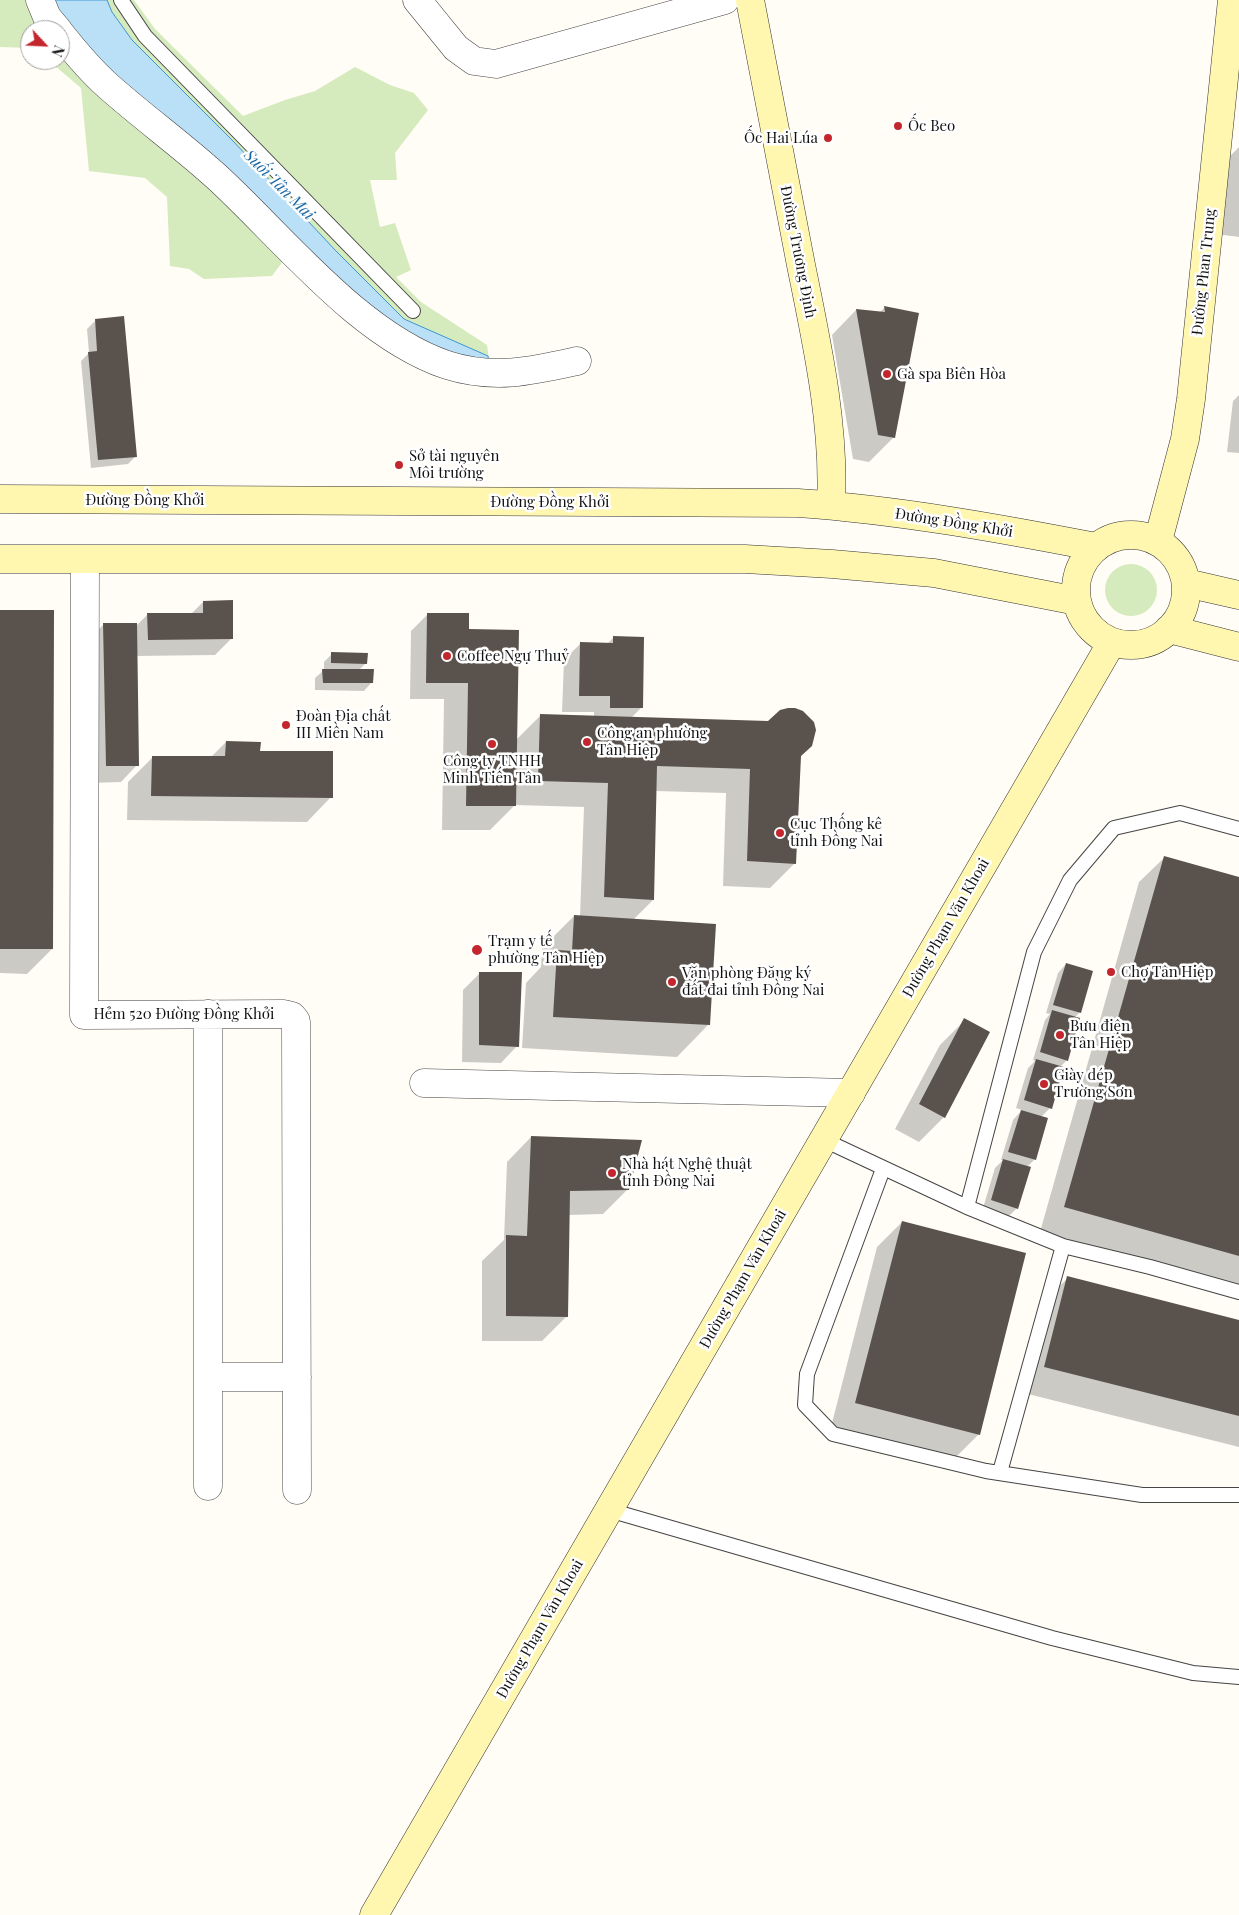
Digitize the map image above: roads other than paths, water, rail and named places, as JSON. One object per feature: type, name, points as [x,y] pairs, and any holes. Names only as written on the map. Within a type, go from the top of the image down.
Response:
[{"type":"main road","name":"Đường Trương Định","points":[[750,0],[808,298],[829,424],[832,476],[831,505]]},
{"type":"main road","name":"Đường Phan Trung","points":[[1158,541],[1185,439],[1191,399],[1232,0]]},
{"type":"main road","name":"Đường Đồng Khởi","points":[[0,500],[751,502],[831,505],[966,523],[1096,547]]},
{"type":"main road","points":[[1126,534],[1148,537],[1158,541],[1165,545],[1177,558],[1186,583],[1186,596],[1178,620],[1154,640],[1136,645],[1112,642],[1099,635],[1082,614],[1078,601],[1076,586],[1086,558],[1096,547],[1106,541],[1126,534]]},
{"type":"main road","points":[[0,559],[745,559],[934,573],[1078,601]]},
{"type":"main road","points":[[1186,583],[1239,595]]},
{"type":"main road","points":[[1169,629],[1239,647]]},
{"type":"main road","name":"Đường Phạm Văn Khoai","points":[[374,1915],[1112,642]]},
{"type":"street","points":[[40,0],[50,20]]},
{"type":"street","points":[[417,0],[456,48],[474,61],[496,64],[725,0]]},
{"type":"street","points":[[70,46],[107,85],[217,177],[323,282],[379,328],[413,350],[448,365],[484,373],[528,372],[577,361]]},
{"type":"street","name":"Hẻm 520 Đường Đồng Khởi","points":[[85,560],[84,1015],[284,1014],[292,1016],[296,1021],[298,1490]]},
{"type":"street","points":[[208,1014],[208,1486]]},
{"type":"street","points":[[424,1083],[851,1093]]},
{"type":"street","points":[[208,1377],[297,1377]]},
{"type":"lane","points":[[121,0],[145,36],[413,311]]},
{"type":"lane","points":[[967,1207],[1034,952],[1070,880],[1114,828],[1180,813],[1239,829]]},
{"type":"lane","points":[[824,1140],[967,1207],[1063,1246],[1150,1267],[1239,1292]]},
{"type":"lane","points":[[883,1169],[807,1374],[805,1405],[832,1434],[986,1470],[1142,1495],[1239,1495]]},
{"type":"lane","points":[[1000,1472],[1063,1246]]},
{"type":"lane","points":[[609,1510],[1052,1638],[1193,1674],[1229,1678],[1239,1677]]},
{"type":"water","name":"Suối Tân Mai","points":[[51,0],[107,0],[112,12],[132,40],[233,141],[336,251],[404,319],[488,356],[489,363],[453,354],[416,338],[365,303],[86,48],[70,26],[70,20],[66,20]]},
{"type":"place","name":"Ốc Beo","points":[[898,126]]},
{"type":"place","name":"Ốc Hai Lúa","points":[[828,138]]},
{"type":"place","name":"Gà spa Biên Hòa","points":[[887,374]]},
{"type":"place","name":"Sở tài nguyên Môi trường","points":[[399,465]]},
{"type":"place","name":"Coffee Ngự Thuỷ","points":[[447,656]]},
{"type":"place","name":"Đoàn Địa chất III Miền Nam","points":[[286,725]]},
{"type":"place","name":"Công an phường Tân Hiệp","points":[[587,742]]},
{"type":"place","name":"Công ty TNHH Minh Tiến Tân","points":[[492,744]]},
{"type":"place","name":"Cục Thống kê tỉnh Đồng Nai","points":[[780,833]]},
{"type":"place","name":"Trạm y tế phường Tân Hiệp","points":[[477,950]]},
{"type":"place","name":"Chợ Tân Hiệp","points":[[1111,972]]},
{"type":"place","name":"Văn phòng Đăng ký đất đai tỉnh Đồng Nai","points":[[672,982]]},
{"type":"place","name":"Bưu điện Tân Hiệp","points":[[1060,1035]]},
{"type":"place","name":"Giày dép Trường Sơn","points":[[1044,1084]]},
{"type":"place","name":"Nhà hát Nghệ thuật tỉnh Đồng Nai","points":[[612,1173]]}]
